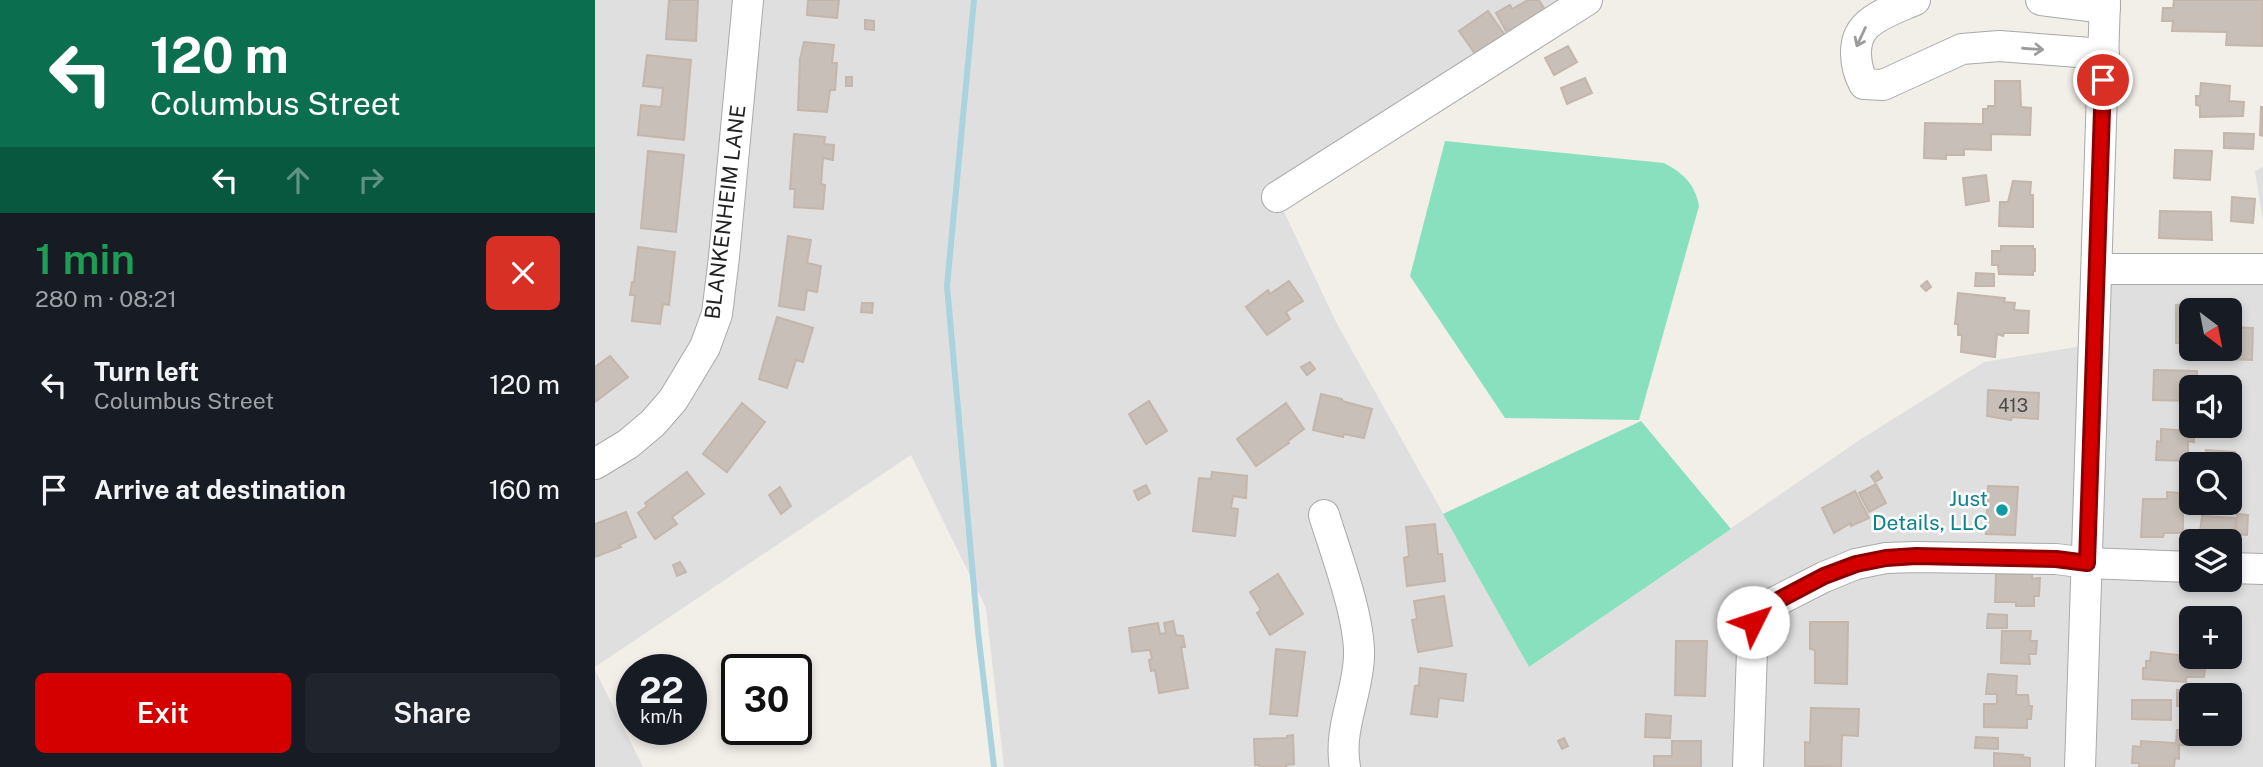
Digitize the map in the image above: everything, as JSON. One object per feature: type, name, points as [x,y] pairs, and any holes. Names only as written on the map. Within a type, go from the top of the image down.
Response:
[{"type":"street","name":"BLANKENHEIM LANE","points":[[595,464],[634,439],[653,423],[673,400],[705,347],[717,314],[725,257],[748,0]]},
{"type":"street","points":[[1277,197],[1587,0]]},
{"type":"street","points":[[1915,0],[1864,27],[1856,48],[1856,71],[1864,84],[1883,85],[1962,49],[1999,46],[2104,54]]},
{"type":"street","points":[[2041,0],[2105,4],[2080,767]]},
{"type":"street","points":[[2097,269],[2263,269]]},
{"type":"street","points":[[1324,515],[1358,640],[1359,658],[1342,751],[1345,767]]},
{"type":"street","points":[[1748,767],[1753,622],[1767,606],[1824,576],[1856,564],[1916,556],[2056,559],[2179,567]]},
{"type":"street","points":[[2242,568],[2263,569]]},
{"type":"shaded area","points":[[595,0],[1588,0],[1277,197],[1336,322],[1529,667],[1858,441],[1984,362],[2094,344],[2097,269],[2263,269],[2263,767],[1004,767],[986,608],[911,455],[595,667]]},
{"type":"shaded area","points":[[2263,167],[2263,221],[2255,171]]},
{"type":"shaded area","points":[[595,670],[616,712],[616,745],[632,745],[643,767],[595,767]]},
{"type":"green space","points":[[1445,141],[1664,163],[1691,185],[1699,206],[1639,420],[1505,418],[1410,276]]},
{"type":"green space","points":[[1641,421],[1731,529],[1529,667],[1443,514]]},
{"type":"building","points":[[669,0],[698,0],[696,41],[666,39]]},
{"type":"building","points":[[808,0],[839,0],[837,18],[807,15]]},
{"type":"building","points":[[1528,0],[1539,0],[1548,15],[1514,37],[1509,29],[1506,31],[1496,13],[1510,5],[1512,9]]},
{"type":"building","points":[[2174,0],[2263,0],[2263,46],[2226,45],[2227,32],[2172,31],[2173,21],[2162,21],[2163,8],[2173,8]]},
{"type":"building","points":[[1488,11],[1507,38],[1478,58],[1459,31]]},
{"type":"building","points":[[865,20],[874,21],[874,30],[865,29]]},
{"type":"building","points":[[804,42],[834,45],[832,63],[837,63],[835,90],[830,90],[827,112],[798,110],[800,59]]},
{"type":"building","points":[[1568,46],[1577,62],[1554,75],[1545,58]]},
{"type":"building","points":[[647,55],[691,60],[684,140],[638,135],[641,105],[661,107],[663,88],[643,86]]},
{"type":"building","points":[[846,77],[852,77],[852,86],[846,86]]},
{"type":"building","points":[[1585,78],[1592,93],[1567,104],[1561,88]]},
{"type":"building","points":[[1995,81],[2020,81],[2021,107],[2031,108],[2030,135],[1991,134],[1991,150],[1964,149],[1964,155],[1946,155],[1946,159],[1924,158],[1925,123],[1983,124],[1983,109],[1995,106]]},
{"type":"building","points":[[2201,83],[2230,86],[2229,101],[2244,102],[2243,116],[2200,117],[2196,96],[2200,96]]},
{"type":"building","points":[[2263,107],[2263,136],[2260,135]]},
{"type":"building","points":[[2224,133],[2254,134],[2253,149],[2224,148]]},
{"type":"building","points":[[794,134],[825,137],[824,144],[834,145],[833,160],[823,158],[823,209],[794,207],[795,189],[790,189]]},
{"type":"building","points":[[2175,150],[2212,151],[2210,180],[2174,178]]},
{"type":"building","points":[[648,151],[684,155],[676,232],[641,228]]},
{"type":"building","points":[[1986,175],[1989,201],[1966,205],[1963,178]]},
{"type":"building","points":[[2013,181],[2031,182],[2033,227],[1999,226],[2000,202],[2008,202]]},
{"type":"building","points":[[2232,197],[2255,199],[2253,223],[2231,221]]},
{"type":"building","points":[[2160,211],[2211,212],[2212,240],[2159,238]]},
{"type":"building","points":[[788,236],[811,240],[807,263],[821,266],[817,292],[807,290],[804,310],[779,306]]},
{"type":"building","points":[[2001,246],[2033,246],[2033,275],[1999,274],[1998,265],[1992,265],[1992,251],[2001,251]]},
{"type":"building","points":[[638,247],[675,252],[669,305],[663,304],[660,324],[632,321],[635,295],[630,295]]},
{"type":"building","points":[[1976,273],[1994,274],[1994,286],[1975,286]]},
{"type":"building","points":[[1289,281],[1303,301],[1286,312],[1290,319],[1267,335],[1246,307],[1268,290],[1270,294]]},
{"type":"building","points":[[1927,281],[1931,287],[1926,291],[1921,286]]},
{"type":"building","points":[[1958,293],[2005,298],[2004,302],[2015,303],[2014,310],[2029,311],[2028,333],[2004,333],[2003,336],[1997,334],[1995,357],[1961,352],[1962,335],[1958,335],[1958,324],[1955,324]]},
{"type":"building","points":[[862,303],[873,303],[872,313],[861,312]]},
{"type":"building","points":[[2176,305],[2179,305],[2179,343],[2176,343]]},
{"type":"building","points":[[777,317],[813,328],[803,362],[796,360],[787,388],[759,379]]},
{"type":"building","points":[[2242,328],[2253,328],[2252,360],[2242,360]]},
{"type":"building","points":[[610,356],[628,377],[595,402],[595,367]]},
{"type":"building","points":[[1310,362],[1315,369],[1307,375],[1301,367]]},
{"type":"building","points":[[2154,370],[2197,371],[2197,375],[2179,375],[2179,401],[2153,400]]},
{"type":"building","points":[[1988,390],[2039,393],[2038,419],[2012,417],[2011,420],[1987,416]]},
{"type":"building","points":[[1321,394],[1372,409],[1364,438],[1344,434],[1343,437],[1313,430]]},
{"type":"building","points":[[1149,401],[1167,431],[1146,444],[1129,414]]},
{"type":"building","points":[[742,403],[765,422],[727,472],[703,454]]},
{"type":"building","points":[[1286,403],[1304,429],[1256,466],[1237,439]]},
{"type":"building","points":[[2161,429],[2179,430],[2179,438],[2194,438],[2194,442],[2188,441],[2188,452],[2179,452],[2179,461],[2156,460],[2157,441],[2161,442]]},
{"type":"building","points":[[1878,471],[1882,478],[1875,482],[1871,476]]},
{"type":"building","points":[[687,472],[704,494],[672,517],[677,524],[655,539],[638,513],[647,506],[645,503]]},
{"type":"building","points":[[1212,472],[1247,476],[1246,498],[1233,496],[1231,508],[1238,509],[1235,536],[1193,531],[1199,478],[1211,479]]},
{"type":"building","points":[[1876,484],[1886,503],[1869,512],[1859,493]]},
{"type":"building","points":[[1146,485],[1150,493],[1138,500],[1134,491]]},
{"type":"building","name":"Just Details, LLC","points":[[1988,486],[2018,487],[2015,535],[1986,534]]},
{"type":"building","points":[[780,487],[791,506],[781,514],[769,495]]},
{"type":"building","points":[[1855,491],[1869,518],[1851,526],[1851,523],[1834,533],[1822,508]]},
{"type":"building","points":[[2167,492],[2179,493],[2179,515],[2183,515],[2183,529],[2179,529],[2179,533],[2164,533],[2163,537],[2141,537],[2143,499],[2167,499]]},
{"type":"building","points":[[626,512],[636,537],[619,545],[621,547],[595,557],[595,524]]},
{"type":"building","points":[[2237,515],[2248,515],[2247,535],[2242,535],[2242,529],[2236,529]]},
{"type":"building","points":[[2202,516],[2236,518],[2235,529],[2200,529]]},
{"type":"building","points":[[1435,524],[1438,554],[1442,554],[1445,581],[1407,586],[1404,558],[1409,556],[1406,527]]},
{"type":"building","points":[[680,562],[686,572],[677,576],[673,565]]},
{"type":"building","points":[[1278,574],[1303,614],[1270,635],[1257,613],[1261,610],[1250,592]]},
{"type":"building","points":[[1996,574],[2032,574],[2032,579],[2040,578],[2039,596],[2034,596],[2034,606],[2016,606],[2016,602],[1995,602]]},
{"type":"building","points":[[1444,596],[1452,646],[1418,652],[1412,620],[1417,619],[1414,601]]},
{"type":"building","points":[[1988,614],[2007,615],[2007,628],[1987,628]]},
{"type":"building","points":[[1173,621],[1176,635],[1183,636],[1185,647],[1181,647],[1188,688],[1159,693],[1155,670],[1151,671],[1150,650],[1132,652],[1129,628],[1158,623],[1160,634],[1166,633],[1164,623]]},
{"type":"building","points":[[1810,622],[1848,622],[1847,684],[1815,683],[1815,650],[1810,649]]},
{"type":"building","points":[[2002,631],[2031,631],[2030,641],[2037,641],[2036,654],[2029,654],[2030,664],[2001,663]]},
{"type":"building","points":[[1676,641],[1707,641],[1705,696],[1675,695]]},
{"type":"building","points":[[1276,649],[1305,652],[1297,716],[1270,714]]},
{"type":"building","points":[[2151,652],[2179,655],[2179,669],[2205,669],[2204,677],[2186,677],[2186,682],[2143,679],[2143,668],[2146,668],[2146,661],[2150,661]]},
{"type":"building","points":[[1420,668],[1466,674],[1463,701],[1439,698],[1437,717],[1411,714],[1415,686],[1419,685]]},
{"type":"building","points":[[1988,674],[2017,676],[2016,695],[2028,695],[2029,706],[2032,706],[2027,728],[1984,727],[1984,704],[1997,704],[1997,694],[1986,694]]},
{"type":"building","points":[[2177,690],[2179,690],[2179,706]]},
{"type":"building","points":[[2132,700],[2171,700],[2171,720],[2132,719]]},
{"type":"building","points":[[1811,708],[1859,709],[1858,736],[1842,735],[1841,767],[1805,766],[1805,742],[1810,743]]},
{"type":"building","points":[[1646,714],[1671,716],[1670,738],[1645,737]]},
{"type":"building","points":[[2179,730],[2179,759],[2175,758],[2174,767],[2139,767],[2139,763],[2132,763],[2133,746],[2141,747],[2141,741],[2176,743]]},
{"type":"building","points":[[1293,735],[1294,764],[1286,767],[1255,765],[1254,739],[1287,738]]},
{"type":"building","points":[[1976,737],[1998,738],[1998,749],[1975,748]]},
{"type":"building","points":[[1564,738],[1568,746],[1562,749],[1558,741]]},
{"type":"building","points":[[1672,741],[1701,741],[1701,767],[1654,767],[1654,756],[1672,756]]},
{"type":"building","points":[[1994,753],[2023,755],[2022,757],[2030,758],[2030,767],[1994,767]]},
{"type":"waterway","points":[[974,0],[947,286],[978,632],[994,767]]},
{"type":"place","name":"Just Details, LLC","points":[[2002,510]]},
{"type":"route","points":[[1753,622],[1767,606],[1824,576],[1856,564],[1886,558],[1916,556],[2056,559],[2087,563],[2103,80]]}]
